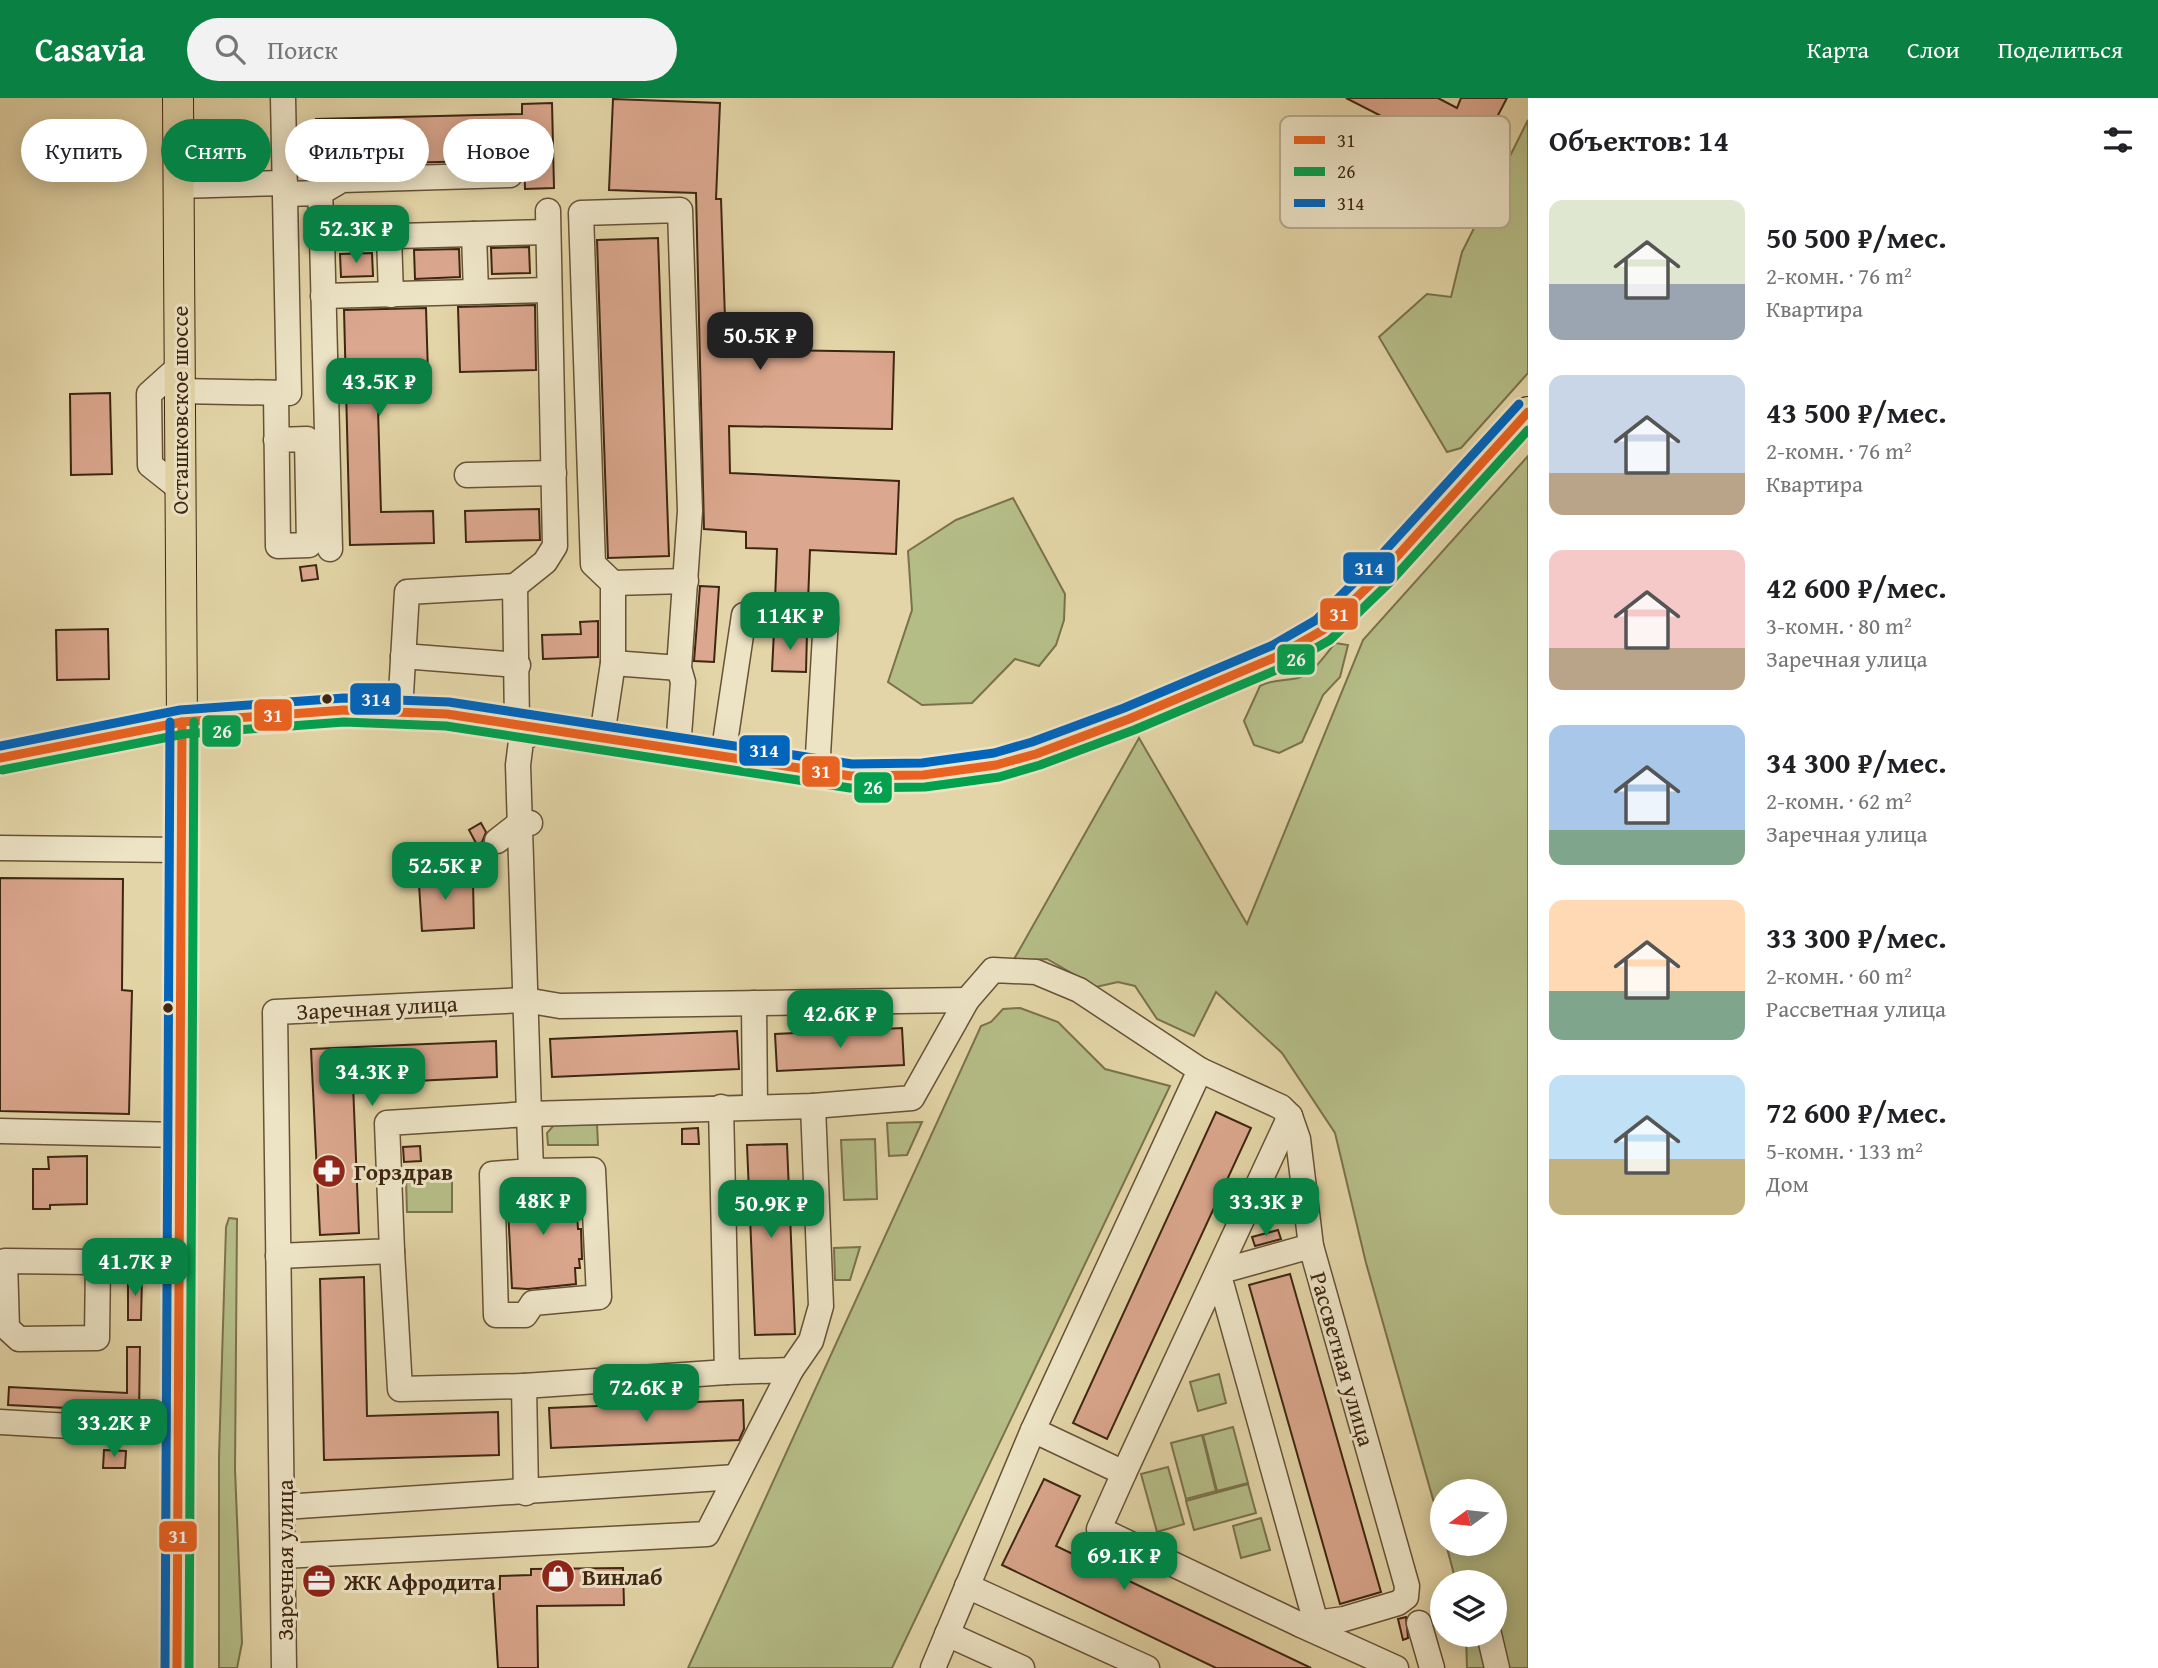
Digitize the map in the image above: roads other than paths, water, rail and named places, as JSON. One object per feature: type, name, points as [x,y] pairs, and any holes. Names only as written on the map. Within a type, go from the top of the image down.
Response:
[{"type":"main road","name":"Осташковское шоссе","points":[[177,1668],[182,722],[178,98]]},
{"type":"main road","points":[[182,722],[302,711],[400,711],[602,736],[817,772],[888,777],[996,765],[1036,754],[1276,657],[1323,630],[1381,574],[1528,412]]},
{"type":"street","points":[[179,379],[289,393],[283,98]]},
{"type":"street","points":[[178,186],[285,188],[320,193],[342,180],[443,177]]},
{"type":"street","points":[[320,193],[330,549]]},
{"type":"street","points":[[678,749],[683,682],[679,668],[690,511],[680,210],[581,213],[593,564],[613,583],[685,581]]},
{"type":"street","points":[[322,238],[474,234],[548,222],[555,546],[545,562],[515,586],[407,592],[400,711]]},
{"type":"street","points":[[474,234],[476,292]]},
{"type":"street","points":[[389,236],[391,295]]},
{"type":"street","points":[[323,296],[550,290]]},
{"type":"street","points":[[276,393],[276,440]]},
{"type":"street","points":[[467,475],[554,472]]},
{"type":"street","points":[[602,736],[613,663],[613,583]]},
{"type":"street","points":[[515,586],[519,724],[509,730],[518,754],[525,823],[525,1000],[531,1171]]},
{"type":"street","points":[[723,756],[744,615],[826,618],[825,681],[817,772]]},
{"type":"street","points":[[403,656],[518,665]]},
{"type":"street","points":[[613,663],[679,668]]},
{"type":"street","points":[[0,758],[182,722]]},
{"type":"street","points":[[497,841],[525,823]]},
{"type":"street","points":[[0,848],[181,850]]},
{"type":"street","points":[[791,1370],[524,1386],[400,1389],[387,1123],[529,1114],[813,1106],[912,1098],[967,1000],[993,970],[1037,972],[1079,990],[1200,1070],[1271,1101],[1290,1116],[1099,1529],[1309,1624],[1396,1668]]},
{"type":"street","name":"Заречная улица","points":[[284,1668],[284,1507],[275,1012],[525,1000],[560,1006],[967,1000]]},
{"type":"street","points":[[754,1003],[755,1107]]},
{"type":"street","points":[[933,1668],[1032,1430],[1200,1070]]},
{"type":"street","points":[[283,1556],[707,1534],[791,1370],[811,1341],[821,1306],[813,1106]]},
{"type":"street","points":[[721,1107],[727,1372]]},
{"type":"street","name":"Рассветная улица","points":[[1290,1116],[1298,1139],[1311,1245],[1407,1586],[1406,1597],[1398,1603],[1344,1619],[1309,1624]]},
{"type":"street","points":[[0,1131],[180,1135]]},
{"type":"street","points":[[593,1170],[599,1297],[533,1303],[525,1315],[496,1315],[492,1174],[531,1171],[593,1170]]},
{"type":"street","points":[[1217,1272],[1311,1245]]},
{"type":"street","points":[[278,1256],[392,1251]]},
{"type":"street","points":[[98,1262],[97,1338],[19,1339],[7,1328],[5,1261],[98,1262],[179,1263]]},
{"type":"street","points":[[1217,1272],[1309,1624]]},
{"type":"street","points":[[524,1386],[526,1493]]},
{"type":"street","points":[[0,1422],[141,1430],[178,1429]]},
{"type":"street","points":[[1032,1430],[1124,1473]]},
{"type":"street","points":[[284,1507],[736,1477]]},
{"type":"street","points":[[967,1586],[1147,1668]]},
{"type":"street","points":[[1419,1623],[1432,1668]]},
{"type":"street","points":[[947,1634],[1022,1668]]},
{"type":"street","points":[[1492,1647],[1497,1668]]},
{"type":"place","name":"Горздрав","points":[[329,1171]]},
{"type":"place","name":"Винлаб","points":[[558,1576]]},
{"type":"place","name":"ЖК Афродита","points":[[319,1581]]}]
